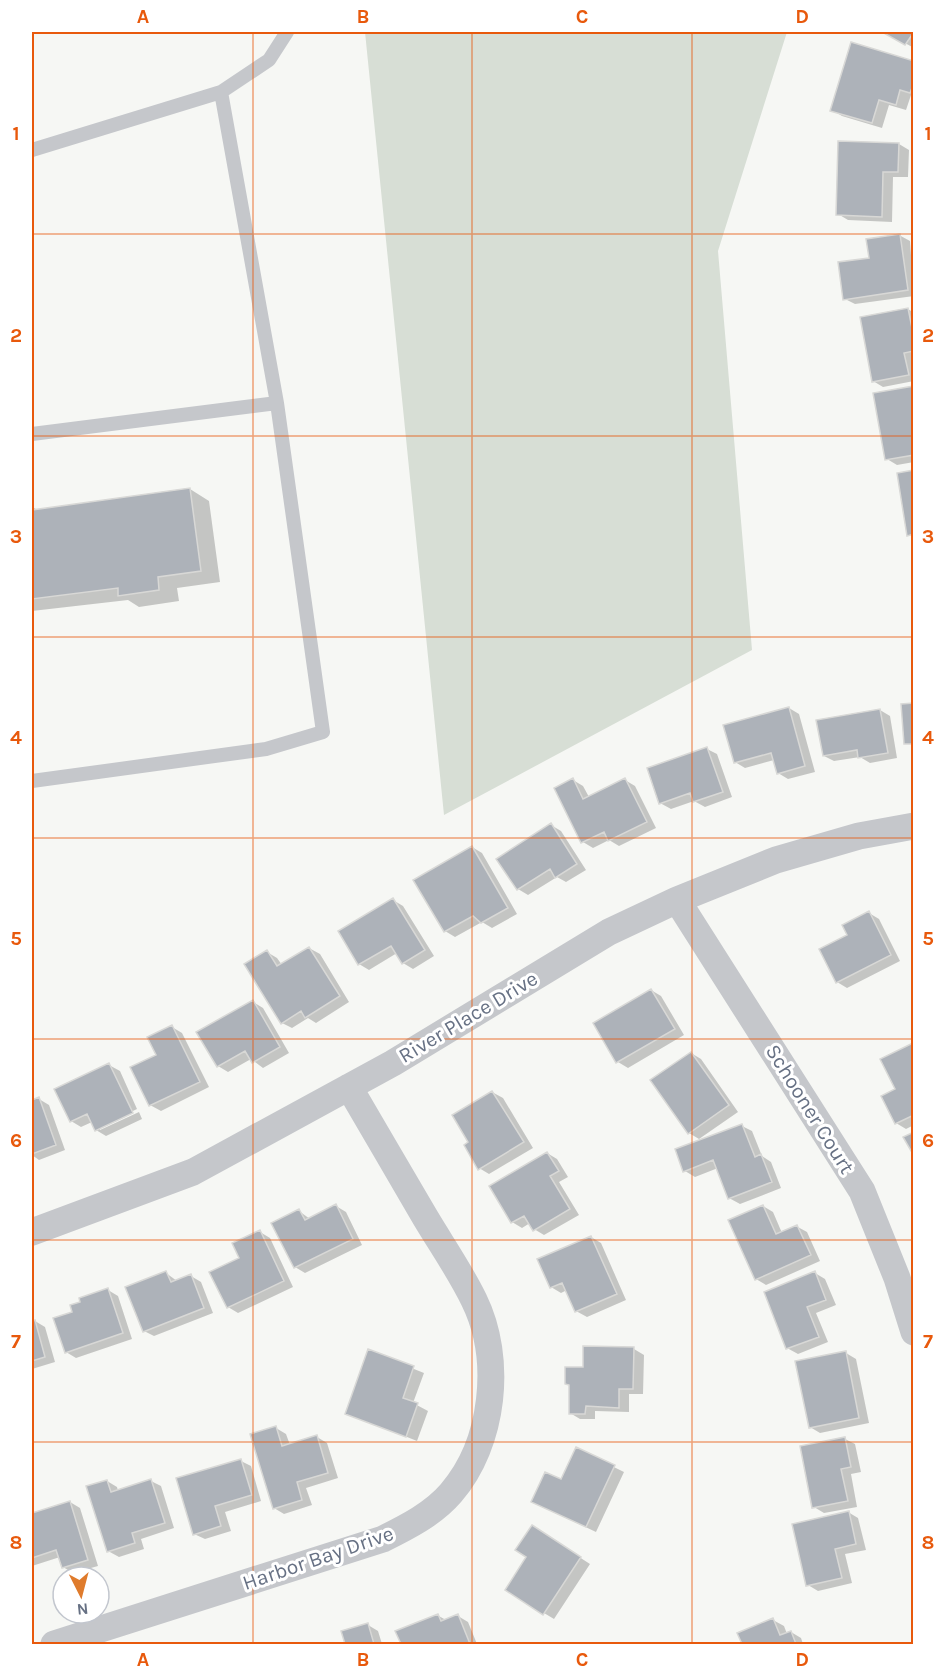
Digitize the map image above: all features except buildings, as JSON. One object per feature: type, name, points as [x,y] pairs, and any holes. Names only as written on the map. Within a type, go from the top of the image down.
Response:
[{"type":"street","name":"River Place Drive","points":[[32,1232],[194,1172],[349,1087],[609,932],[677,900],[776,860],[859,836],[914,826]]},
{"type":"street","name":"Schooner Court","points":[[677,900],[862,1191],[897,1278],[914,1332]]},
{"type":"street","name":"Harbor Bay Drive","points":[[54,1644],[383,1539],[420,1520],[450,1495],[469,1468],[483,1434],[490,1397],[489,1349],[475,1301],[349,1087]]},
{"type":"lane","points":[[32,150],[221,92],[269,60],[287,32]]},
{"type":"lane","points":[[32,781],[266,749],[323,732],[278,403],[221,92]]},
{"type":"lane","points":[[32,434],[278,403]]},
{"type":"shaded area","points":[[365,32],[787,32],[718,251],[752,650],[444,815]]}]
